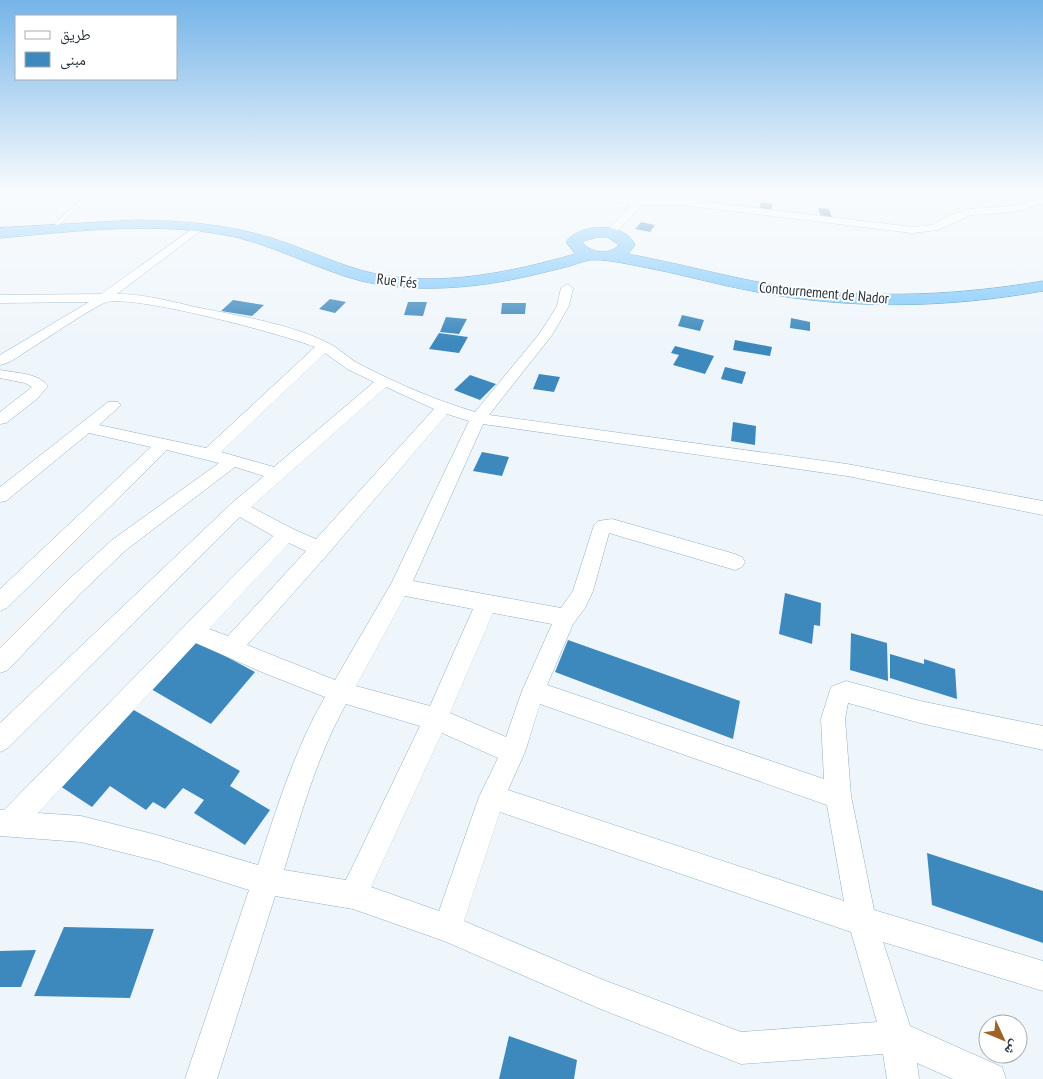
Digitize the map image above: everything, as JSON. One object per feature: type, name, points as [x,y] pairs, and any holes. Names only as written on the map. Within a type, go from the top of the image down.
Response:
[{"type":"highway","name":"Rue Fés","points":[[262,240],[350,273],[408,284],[494,278],[591,253]]},
{"type":"highway","name":"Rue Fés","points":[[293,240],[367,268],[405,275],[467,275],[551,258],[591,253]]},
{"type":"highway","points":[[575,240],[574,242],[591,253],[625,250],[627,245],[625,240]]},
{"type":"highway","name":"Contournement de Nador","points":[[627,245],[659,258],[712,271],[812,287],[914,291],[962,289],[1043,276]]},
{"type":"highway","name":"Contournement de Nador","points":[[591,253],[641,261],[707,278],[759,288],[813,295],[868,299],[948,299],[1043,286]]},
{"type":"street","points":[[0,362],[106,297],[181,240]]},
{"type":"street","points":[[201,1079],[294,797],[315,742],[340,692],[400,586],[478,418],[546,335],[563,306],[567,288]]},
{"type":"street","points":[[0,299],[106,297],[150,301],[205,312],[300,336],[324,346],[352,366],[384,381],[444,408],[478,418],[847,470],[1043,508]]},
{"type":"street","points":[[209,454],[324,346]]},
{"type":"street","points":[[0,374],[29,380],[37,383],[41,388],[0,419]]},
{"type":"street","points":[[0,740],[238,508],[384,381]]},
{"type":"street","points":[[0,496],[113,404]]},
{"type":"street","points":[[231,648],[321,549],[444,408]]},
{"type":"street","points":[[86,426],[209,454],[278,474]]},
{"type":"street","points":[[0,602],[164,444]]},
{"type":"street","points":[[0,663],[118,546],[143,525],[210,479],[232,461]]},
{"type":"street","points":[[238,508],[286,534],[321,549]]},
{"type":"street","points":[[448,928],[492,797],[513,752],[533,691],[566,618],[573,611],[581,596],[601,530],[605,526],[620,528],[735,562]]},
{"type":"street","points":[[5,823],[194,632],[286,534]]},
{"type":"street","points":[[400,586],[566,618]]},
{"type":"street","points":[[353,895],[436,719],[487,602]]},
{"type":"street","points":[[194,632],[272,666],[340,692],[436,719],[513,752]]},
{"type":"street","points":[[533,691],[838,796]]},
{"type":"street","points":[[903,1079],[897,1037],[862,920],[838,796],[834,711],[839,695],[846,692],[920,712],[1043,738]]},
{"type":"street","points":[[492,797],[862,920],[1043,976]]},
{"type":"street","points":[[5,823],[81,829],[157,848],[266,881],[353,895],[448,928],[598,993],[741,1048],[897,1037],[990,1079]]},
{"type":"building","points":[[330,299],[346,302],[335,313],[319,309]]},
{"type":"building","points":[[233,300],[264,305],[252,316],[221,311]]},
{"type":"building","points":[[408,302],[427,302],[423,316],[404,315]]},
{"type":"building","points":[[502,303],[526,303],[525,314],[501,314]]},
{"type":"building","points":[[682,315],[704,320],[700,331],[678,326]]},
{"type":"building","points":[[446,317],[467,319],[459,334],[440,332]]},
{"type":"building","points":[[791,318],[810,322],[810,331],[790,328]]},
{"type":"building","points":[[439,333],[468,337],[459,353],[429,349]]},
{"type":"building","points":[[735,340],[772,347],[770,356],[733,350]]},
{"type":"building","points":[[675,346],[714,356],[705,374],[673,365],[679,355],[671,353]]},
{"type":"building","points":[[725,367],[746,372],[742,384],[721,379]]},
{"type":"building","points":[[539,374],[560,377],[554,392],[533,389]]},
{"type":"building","points":[[470,375],[496,384],[480,400],[454,390]]},
{"type":"building","points":[[733,422],[756,426],[755,445],[731,441]]},
{"type":"building","points":[[482,452],[509,457],[502,476],[473,471]]},
{"type":"building","points":[[785,593],[821,603],[820,626],[814,625],[812,644],[779,634]]},
{"type":"building","points":[[851,633],[887,643],[888,681],[850,670]]},
{"type":"building","points":[[568,640],[740,701],[733,739],[555,672]]},
{"type":"building","points":[[197,641],[255,672],[211,724],[151,689]]},
{"type":"building","points":[[890,654],[924,664],[924,659],[955,669],[957,699],[890,678]]},
{"type":"building","points":[[132,709],[240,771],[230,786],[270,810],[245,845],[194,813],[204,800],[183,788],[165,809],[153,802],[146,810],[110,786],[92,807],[60,786]]},
{"type":"building","points":[[927,853],[1043,891],[1043,943],[932,905]]},
{"type":"building","points":[[64,927],[154,929],[130,998],[34,996]]},
{"type":"building","points":[[36,950],[21,987],[0,987],[0,951]]},
{"type":"building","points":[[509,1036],[577,1060],[574,1079],[499,1079]]}]
